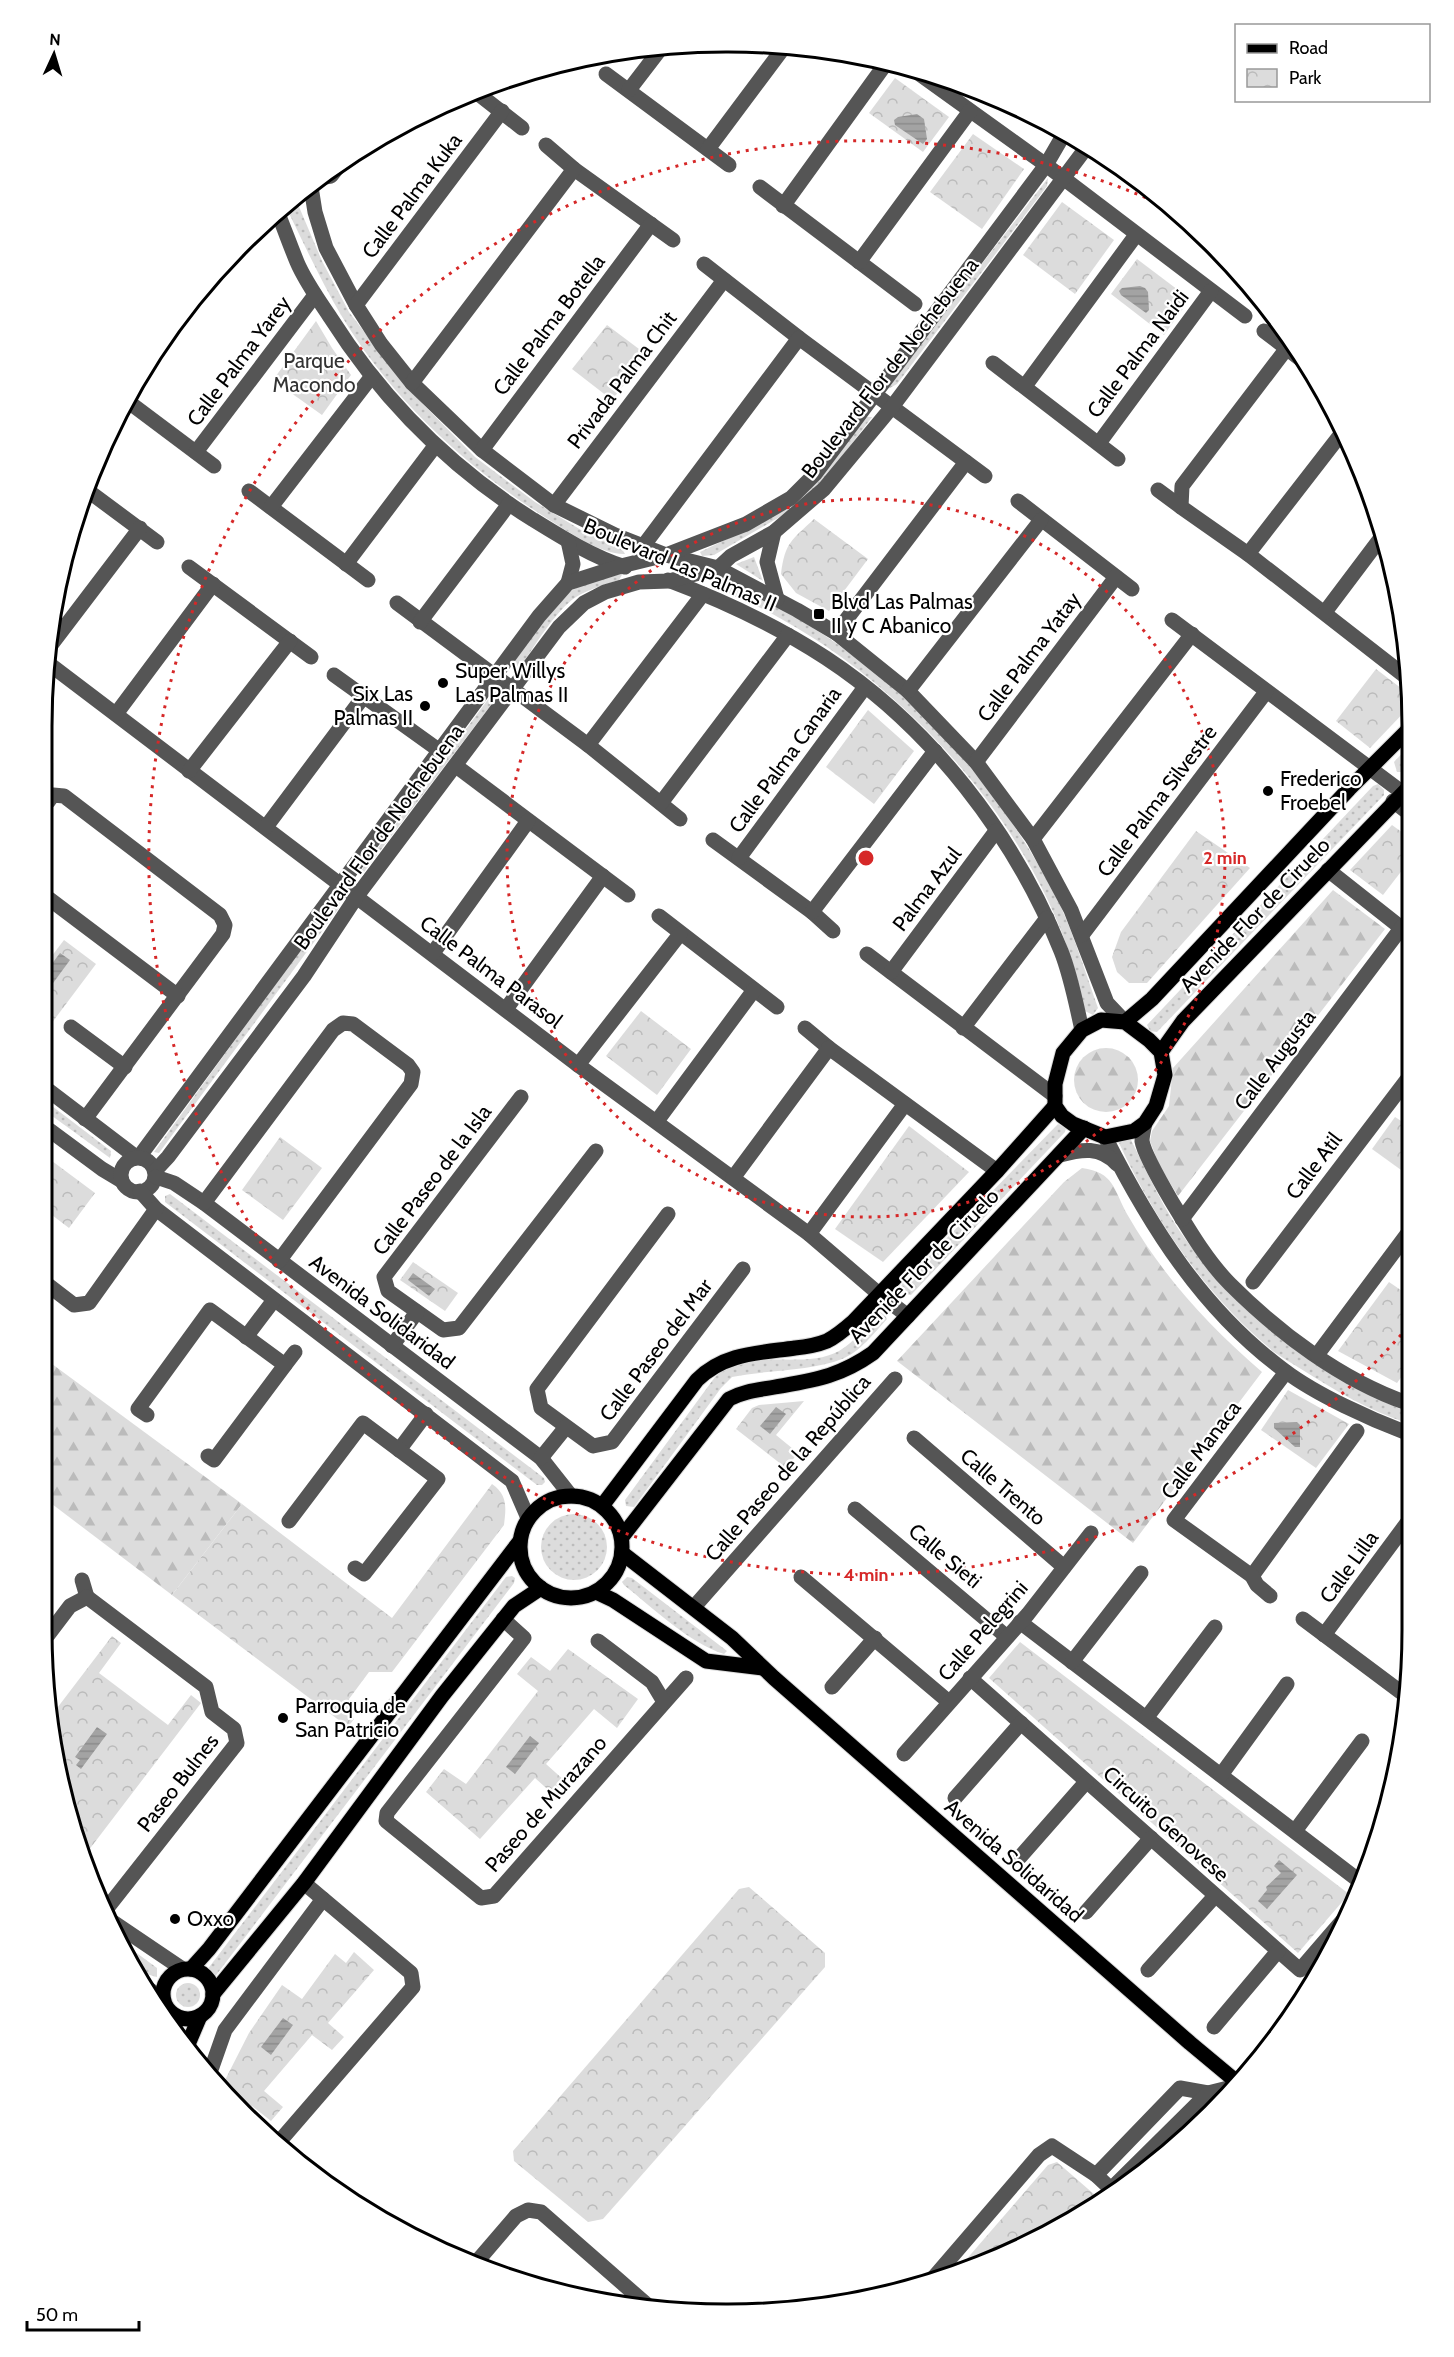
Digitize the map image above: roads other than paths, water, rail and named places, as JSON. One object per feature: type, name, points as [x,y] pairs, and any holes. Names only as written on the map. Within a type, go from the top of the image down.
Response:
[{"type":"main road","name":"Avenide Flor de Ciruelo","points":[[1125,1022],[1152,999],[1349,789],[1402,736]]},
{"type":"main road","name":"Avenide Flor de Ciruelo","points":[[1161,1052],[1183,1021],[1402,793]]},
{"type":"main road","points":[[1101,1020],[1125,1022],[1161,1052],[1165,1075],[1156,1106],[1145,1123],[1134,1131],[1105,1137],[1062,1116],[1055,1101],[1057,1070],[1063,1053],[1082,1030],[1101,1020]]},
{"type":"main road","name":"Avenide Flor de Ciruelo","points":[[603,1506],[697,1380],[708,1369],[740,1356],[825,1342],[853,1322],[997,1171],[1055,1101]]},
{"type":"main road","name":"Avenide Flor de Ciruelo","points":[[622,1537],[729,1399],[741,1392],[820,1379],[853,1367],[873,1353],[1084,1128]]},
{"type":"main road","points":[[165,2004],[167,1979],[186,1968],[209,1949],[520,1540],[528,1518],[541,1506],[556,1498],[571,1496],[587,1498],[603,1506],[618,1525],[622,1537],[622,1553],[613,1576],[596,1592],[566,1598],[541,1588],[531,1578],[524,1567],[520,1540]]},
{"type":"main road","name":"Avenida Solidaridad","points":[[622,1553],[732,1638],[763,1668],[1230,2079]]},
{"type":"main road","points":[[190,2039],[200,2016],[209,2008],[213,1994],[304,1883],[442,1696],[514,1605],[541,1588]]},
{"type":"main road","points":[[596,1592],[614,1600],[706,1661],[763,1668]]},
{"type":"main road","points":[[186,1968],[204,1975],[209,1980],[213,1994]]},
{"type":"main road","points":[[172,2013],[182,2019],[200,2016]]},
{"type":"street","points":[[708,149],[779,55]]},
{"type":"street","points":[[629,90],[655,57]]},
{"type":"street","points":[[783,206],[881,70]]},
{"type":"street","points":[[606,74],[729,165]]},
{"type":"street","name":"Calle Palma Naidi","points":[[934,85],[1040,160],[1245,316]]},
{"type":"street","points":[[484,98],[522,128]]},
{"type":"street","name":"Calle Palma Kuka","points":[[356,305],[502,111]]},
{"type":"street","points":[[859,262],[970,111]]},
{"type":"street","name":"Boulevard Flor de Nochebuena","points":[[138,1157],[494,676],[539,616],[568,583],[666,555],[746,524],[791,498],[815,474],[1040,160],[1058,140]]},
{"type":"street","points":[[546,146],[574,169],[673,240]]},
{"type":"street","name":"Boulevard Flor de Nochebuena","points":[[155,1174],[304,976],[357,896],[559,627],[584,603],[605,592],[639,582],[669,580],[718,568],[731,556],[774,532],[824,489],[892,407],[1081,153]]},
{"type":"street","points":[[412,383],[574,169]]},
{"type":"street","points":[[760,187],[915,304]]},
{"type":"street","name":"Boulevard Las Palmas II","points":[[312,195],[326,248],[356,305],[381,344],[412,383],[482,450],[554,505],[615,535],[666,555],[718,568],[777,599],[836,633],[908,691],[976,762],[1033,839],[1071,910],[1107,1003],[1125,1022]]},
{"type":"street","name":"Boulevard Las Palmas II","points":[[281,221],[298,264],[315,295],[356,358],[402,412],[435,446],[509,504],[568,541],[621,566],[669,580],[703,594],[745,612],[788,635],[865,687],[935,751],[996,831],[1025,876],[1047,918],[1062,954],[1082,1030]]},
{"type":"street","name":"Calle Palma Botella","points":[[482,450],[651,224]]},
{"type":"street","points":[[1024,386],[1137,235]]},
{"type":"street","points":[[704,264],[799,338],[986,476]]},
{"type":"street","name":"Privada Palma Chit","points":[[554,505],[724,280]]},
{"type":"street","name":"Calle Palma Naidi","points":[[1099,443],[1211,291]]},
{"type":"street","name":"Calle Palma Yarey","points":[[196,452],[315,295]]},
{"type":"street","points":[[1264,331],[1283,345]]},
{"type":"street","points":[[644,545],[674,517],[799,338]]},
{"type":"street","points":[[1181,507],[1182,486],[1286,349]]},
{"type":"street","name":"Calle Palma Naidi","points":[[993,363],[1118,459]]},
{"type":"street","points":[[271,507],[372,376]]},
{"type":"street","name":"Calle Palma Yarey","points":[[135,406],[214,466]]},
{"type":"street","points":[[1248,554],[1337,440]]},
{"type":"street","points":[[346,564],[435,446]]},
{"type":"street","points":[[836,633],[966,462]]},
{"type":"street","points":[[1158,490],[1248,554],[1399,671]]},
{"type":"street","points":[[249,491],[368,580]]},
{"type":"street","points":[[94,495],[157,542]]},
{"type":"street","points":[[1018,501],[1132,589]]},
{"type":"street","points":[[420,622],[509,504]]},
{"type":"street","points":[[908,691],[1041,520]]},
{"type":"street","points":[[59,635],[140,528]]},
{"type":"street","points":[[774,532],[767,562],[777,599]]},
{"type":"street","points":[[568,541],[573,564],[568,583]]},
{"type":"street","points":[[1325,612],[1376,544]]},
{"type":"street","points":[[189,567],[311,657]]},
{"type":"street","name":"Calle Palma Yatay","points":[[976,762],[1116,577]]},
{"type":"street","points":[[116,714],[213,584]]},
{"type":"street","points":[[588,745],[703,594]]},
{"type":"street","points":[[397,603],[588,745],[680,819]]},
{"type":"street","points":[[1172,620],[1402,793]]},
{"type":"street","points":[[1033,839],[1192,634]]},
{"type":"street","points":[[661,803],[788,635]]},
{"type":"street","points":[[189,771],[290,641]]},
{"type":"street","name":"Calle Palma Parasol","points":[[55,668],[578,1065],[809,1234],[908,1316]]},
{"type":"street","points":[[334,675],[440,751]]},
{"type":"street","name":"Calle Palma Canaria","points":[[739,858],[865,687]]},
{"type":"street","name":"Calle Palma Silvestre","points":[[1082,935],[1266,692]]},
{"type":"street","points":[[266,828],[364,696]]},
{"type":"street","points":[[812,912],[935,751]]},
{"type":"street","points":[[456,766],[628,895]]},
{"type":"street","points":[[52,796],[64,796],[220,915],[225,925],[223,934],[86,1119]]},
{"type":"street","points":[[433,953],[528,821]]},
{"type":"street","name":"Palma Azul","points":[[891,972],[996,831]]},
{"type":"street","name":"Calle Palma Canaria","points":[[713,840],[812,912],[833,931]]},
{"type":"street","name":"Calle Augusta","points":[[1328,870],[1402,928]]},
{"type":"street","points":[[506,1009],[603,876]]},
{"type":"street","points":[[52,901],[178,996]]},
{"type":"street","points":[[659,916],[777,1007]]},
{"type":"street","points":[[963,1028],[1047,918]]},
{"type":"street","points":[[578,1065],[680,934]]},
{"type":"street","name":"Calle Augusta","points":[[1182,1219],[1402,936]]},
{"type":"street","points":[[867,954],[1055,1101]]},
{"type":"street","points":[[657,1121],[754,990]]},
{"type":"street","points":[[204,1203],[333,1030],[343,1023],[353,1024],[408,1065],[413,1072],[411,1084],[279,1261]]},
{"type":"street","points":[[71,1027],[125,1067]]},
{"type":"street","points":[[805,1028],[997,1171]]},
{"type":"street","points":[[733,1178],[829,1048]]},
{"type":"street","name":"Calle Atil","points":[[1253,1282],[1402,1086]]},
{"type":"street","points":[[52,1093],[138,1157],[149,1162],[155,1174],[150,1186],[140,1191],[129,1190],[122,1181],[52,1132]]},
{"type":"street","name":"Calle Paseo de la Isla","points":[[521,1097],[384,1277],[388,1290],[417,1312],[443,1330],[459,1328],[596,1150]]},
{"type":"street","points":[[809,1234],[905,1104]]},
{"type":"street","points":[[1145,1123],[1142,1141],[1162,1185],[1182,1219],[1230,1284],[1264,1314],[1321,1349],[1357,1381],[1402,1398]]},
{"type":"street","points":[[1105,1137],[1163,1241],[1197,1286],[1247,1340],[1286,1372],[1361,1414],[1402,1431]]},
{"type":"street","points":[[1060,1155],[1082,1149],[1108,1154],[1121,1168]]},
{"type":"street","points":[[122,1181],[121,1170],[124,1164],[138,1157]]},
{"type":"street","name":"Avenida Solidaridad","points":[[155,1174],[174,1183],[204,1203],[542,1458],[571,1496]]},
{"type":"street","points":[[140,1191],[156,1209],[512,1481],[528,1518]]},
{"type":"street","points":[[52,1288],[74,1305],[89,1303],[156,1209]]},
{"type":"street","name":"Calle Paseo del Mar","points":[[668,1214],[537,1389],[541,1408],[593,1446],[612,1443],[743,1269]]},
{"type":"street","points":[[1321,1349],[1402,1241]]},
{"type":"street","points":[[246,1337],[274,1300]]},
{"type":"street","points":[[147,1415],[138,1409],[213,1306],[246,1337],[285,1365]]},
{"type":"street","points":[[392,1346],[417,1312]]},
{"type":"street","points":[[208,1456],[214,1460],[295,1352]]},
{"type":"street","name":"Calle Manaca","points":[[1270,1596],[1257,1585],[1252,1576],[1174,1520],[1286,1372]]},
{"type":"street","name":"Calle Paseo de la República","points":[[694,1607],[895,1379]]},
{"type":"street","points":[[399,1450],[426,1414]]},
{"type":"street","points":[[289,1521],[367,1419],[399,1450],[442,1473],[364,1574],[355,1568]]},
{"type":"street","points":[[542,1458],[566,1426]]},
{"type":"street","points":[[1252,1576],[1357,1431]]},
{"type":"street","name":"Calle Trento","points":[[914,1438],[1064,1567]]},
{"type":"street","name":"Calle Sieti","points":[[855,1509],[1007,1636]]},
{"type":"street","name":"Calle Lilla","points":[[1324,1635],[1402,1530]]},
{"type":"street","name":"Calle Pelegrini","points":[[904,1754],[1020,1622],[1091,1533]]},
{"type":"street","points":[[1072,1662],[1141,1573]]},
{"type":"street","points":[[801,1577],[949,1702]]},
{"type":"street","points":[[52,1630],[70,1606],[87,1597],[82,1580]]},
{"type":"street","name":"Paseo Bulnes","points":[[87,1597],[206,1688],[212,1712],[234,1729],[237,1743],[112,1905]]},
{"type":"street","name":"Paseo de Murazano","points":[[503,1619],[524,1638],[387,1813],[386,1821],[481,1898],[494,1896],[686,1677]]},
{"type":"street","name":"Calle Lilla","points":[[1303,1619],[1399,1686]]},
{"type":"street","points":[[1020,1622],[1354,1877]]},
{"type":"street","points":[[1147,1718],[1215,1627]]},
{"type":"street","points":[[832,1687],[875,1638]]},
{"type":"street","points":[[598,1641],[652,1682],[664,1702]]},
{"type":"street","name":"Circuito Genovese","points":[[970,1678],[1300,1970],[1322,1947]]},
{"type":"street","points":[[1221,1775],[1287,1684]]},
{"type":"street","points":[[955,1798],[1021,1723]]},
{"type":"street","points":[[1296,1831],[1362,1741]]},
{"type":"street","points":[[1020,1857],[1086,1782]]},
{"type":"street","points":[[1086,1912],[1151,1838]]},
{"type":"street","points":[[283,2138],[413,1987],[411,1973],[304,1883]]},
{"type":"street","points":[[1148,1970],[1215,1896]]},
{"type":"street","points":[[212,2066],[225,2030],[320,1897]]},
{"type":"street","points":[[119,1922],[186,1968]]},
{"type":"street","points":[[1214,2027],[1278,1951]]},
{"type":"street","points":[[1096,2175],[1180,2088],[1208,2093],[1220,2090]]},
{"type":"street","points":[[1208,2093],[1213,2097]]},
{"type":"street","points":[[1128,2172],[1208,2093]]},
{"type":"street","points":[[940,2270],[1039,2155],[1052,2146],[1096,2175],[1108,2186]]},
{"type":"street","points":[[480,2257],[516,2216],[528,2210],[542,2212],[641,2299]]},
{"type":"place","name":"Blvd Las Palmas II y C Abanico","points":[[819,614]]},
{"type":"place","name":"Super Willys Las Palmas II","points":[[443,683]]},
{"type":"place","name":"Six Las Palmas II","points":[[425,706]]},
{"type":"place","name":"Frederico Froebel","points":[[1268,791]]},
{"type":"place","name":"Parroquia de San Patricio","points":[[283,1718]]},
{"type":"place","name":"Oxxo","points":[[175,1919]]},
{"type":"park label","name":"Parque Macondo","points":[[314,373]]}]
